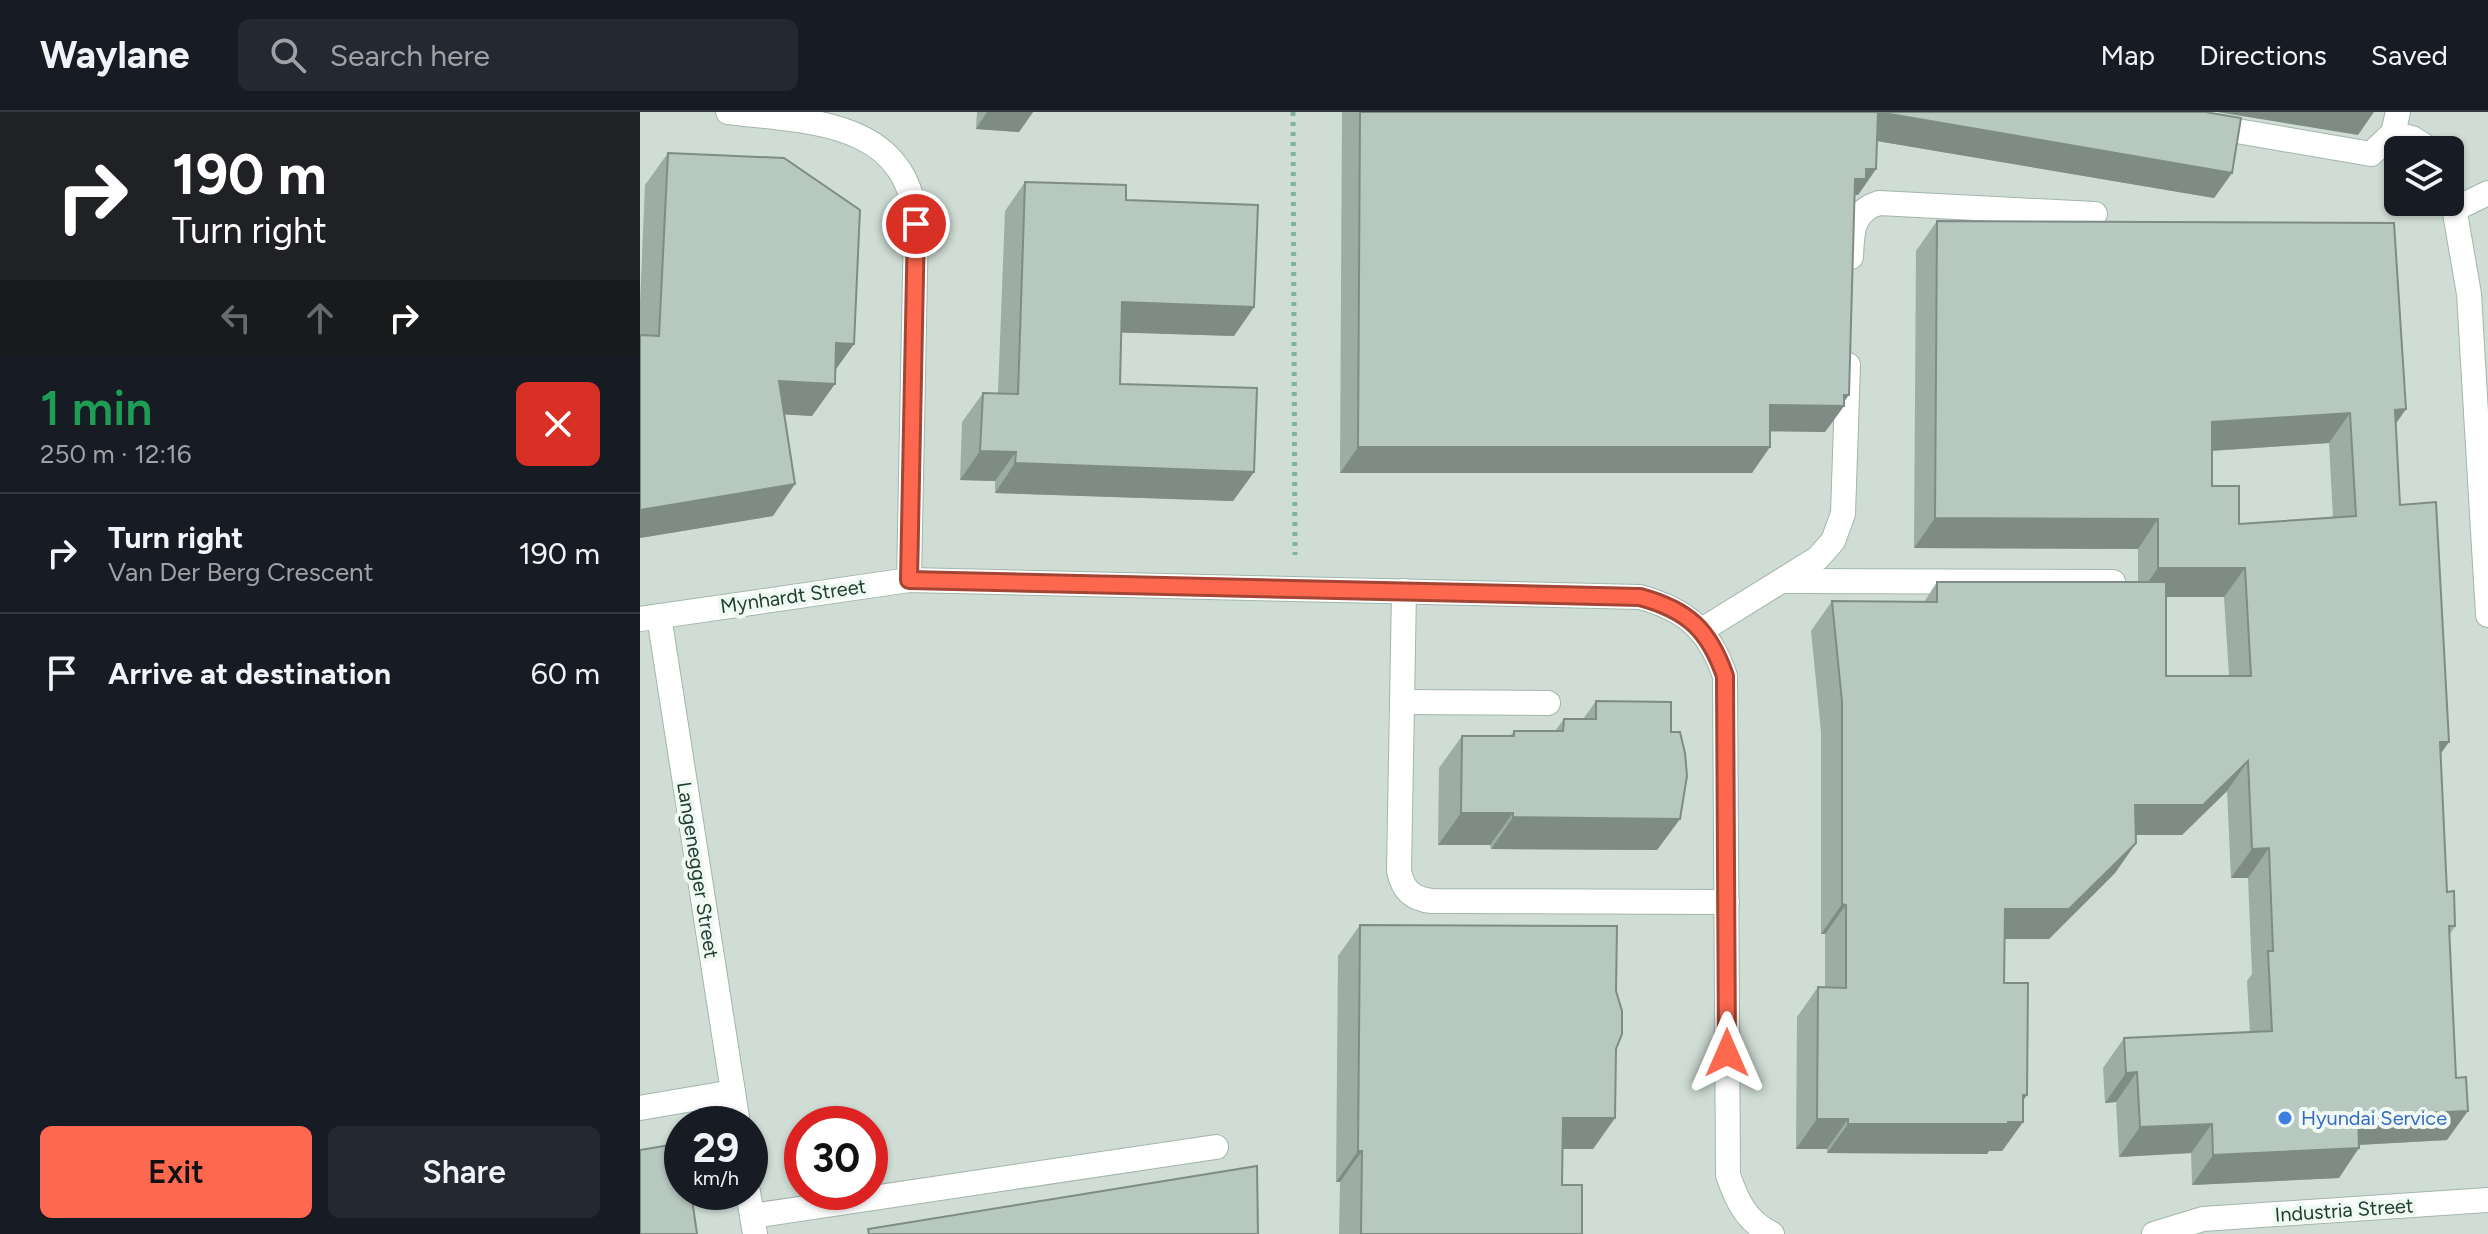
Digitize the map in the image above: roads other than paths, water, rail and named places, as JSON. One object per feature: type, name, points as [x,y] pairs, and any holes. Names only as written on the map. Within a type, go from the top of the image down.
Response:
[{"type":"street","points":[[728,112],[811,123],[854,133],[886,152],[901,170],[907,184],[914,204],[916,224],[909,580]]},
{"type":"street","points":[[2184,122],[2371,154],[2395,123]]},
{"type":"street","points":[[2464,205],[2488,193]]},
{"type":"street","points":[[1851,279],[1855,220],[1862,211],[1879,203],[2095,214]]},
{"type":"street","points":[[2456,216],[2469,294],[2488,615]]},
{"type":"street","points":[[1702,630],[1818,558],[1840,528],[1849,341]]},
{"type":"street","name":"Mynhardt Street","points":[[649,618],[909,580],[1640,597],[1663,603],[1685,615],[1702,630],[1716,652],[1725,676],[1728,1175],[1746,1215],[1772,1234]]},
{"type":"street","points":[[1781,581],[2113,582]]},
{"type":"street","points":[[1404,591],[1399,871],[1409,893],[1419,900],[1727,902]]},
{"type":"street","name":"Langenegger Street","points":[[649,618],[735,1106]]},
{"type":"street","points":[[1402,702],[1548,703]]},
{"type":"street","points":[[640,1108],[733,1092]]},
{"type":"street","points":[[754,1225],[1216,1147]]},
{"type":"street","name":"Industria Street","points":[[2154,1234],[2203,1219],[2488,1200]]},
{"type":"place","name":"Hyundai Service","points":[[2285,1118]]}]
